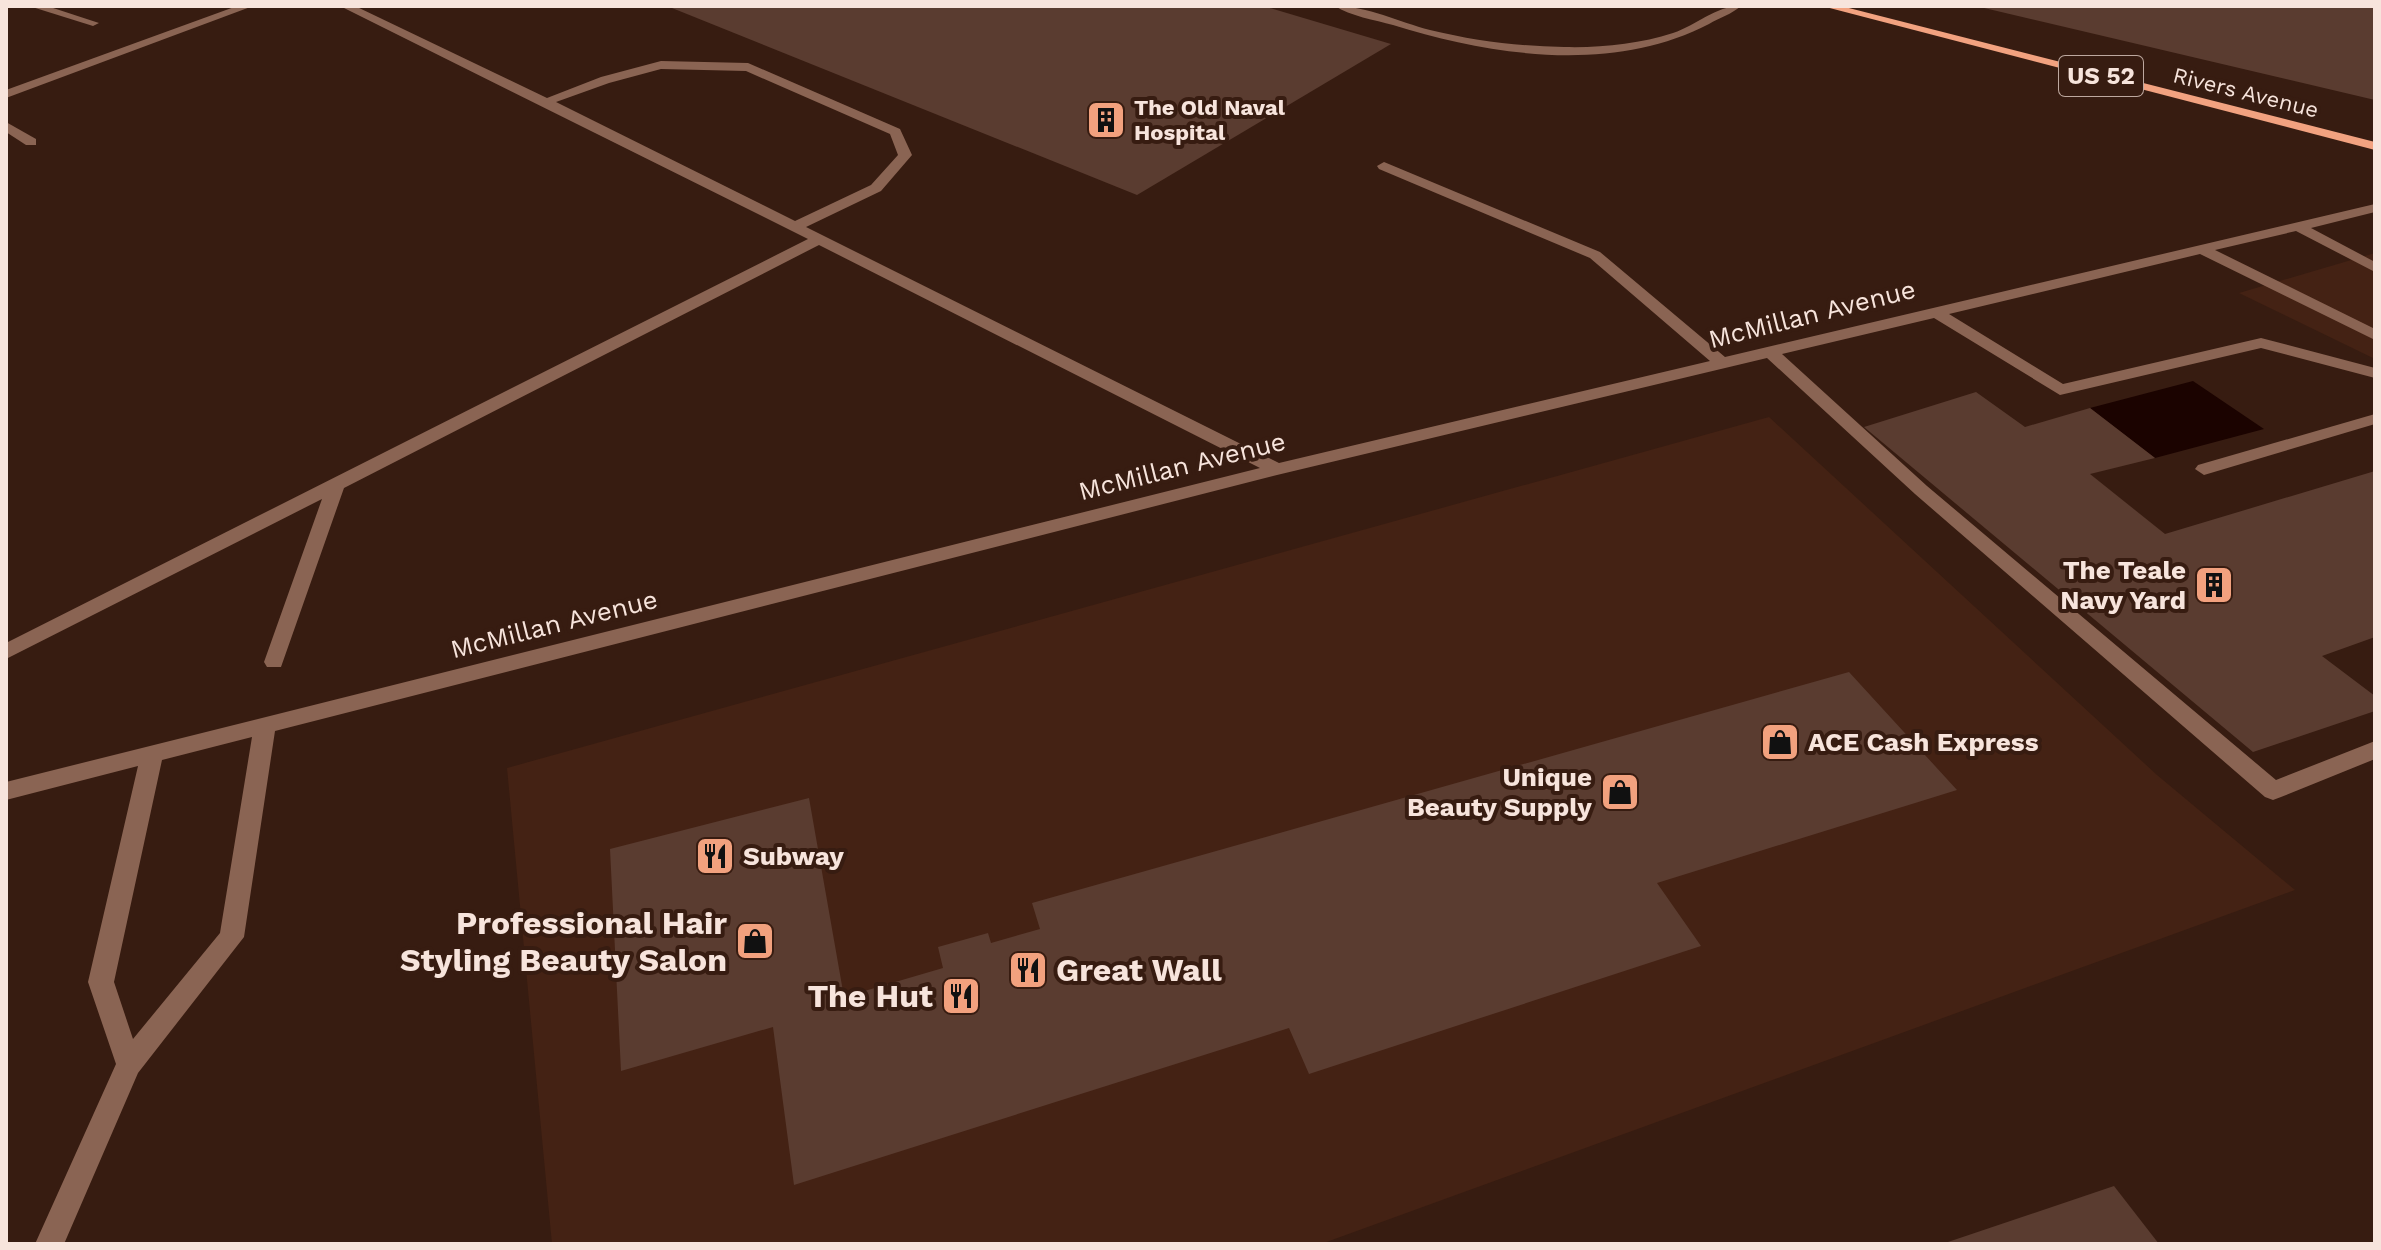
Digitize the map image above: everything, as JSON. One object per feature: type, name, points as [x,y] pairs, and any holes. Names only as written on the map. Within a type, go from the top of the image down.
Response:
[{"type":"main road","name":"Rivers Avenue","points":[[1828,6],[2375,146]]},
{"type":"street","points":[[35,6],[93,23]]},
{"type":"street","points":[[6,94],[247,6]]},
{"type":"street","points":[[346,6],[546,102],[1277,469]]},
{"type":"street","points":[[1341,6],[1426,32],[1493,47],[1566,51],[1624,48],[1679,35],[1735,6]]},
{"type":"street","points":[[546,102],[605,80],[661,65],[748,67],[895,132],[905,155],[876,188],[795,227]]},
{"type":"street","points":[[6,126],[31,142]]},
{"type":"street","points":[[1384,166],[1595,255],[1722,363]]},
{"type":"street","name":"McMillan Avenue","points":[[6,791],[1277,469],[2375,208]]},
{"type":"street","points":[[2297,226],[2375,268]]},
{"type":"street","points":[[6,652],[819,239]]},
{"type":"street","points":[[2201,249],[2375,335]]},
{"type":"street","points":[[1934,311],[2060,390],[2261,343],[2375,373]]},
{"type":"street","points":[[1770,352],[1921,490],[2273,791],[2375,750]]},
{"type":"street","points":[[2204,469],[2375,419]]},
{"type":"street","points":[[274,662],[336,485]]},
{"type":"street","points":[[49,1244],[129,1064],[232,937],[265,724]]},
{"type":"street","points":[[129,1064],[101,982],[152,755]]},
{"type":"shaded area","points":[[2375,253],[2375,359],[2239,293]]},
{"type":"shaded area","points":[[2193,381],[2264,429],[2155,458],[2090,408]]},
{"type":"shaded area","points":[[1769,417],[2157,775],[2295,890],[1321,1244],[552,1244],[507,768]]},
{"type":"building","name":"The Old Naval Hospital","points":[[667,6],[1263,6],[1391,44],[1137,195]]},
{"type":"building","points":[[2375,6],[2375,100],[1980,7]]},
{"type":"building","name":"The Teale Navy Yard","points":[[1976,392],[2025,427],[2090,408],[2155,458],[2090,474],[2165,534],[2375,471],[2375,637],[2322,656],[2375,696],[2375,711],[2253,752],[1864,427]]},
{"type":"building","points":[[1849,672],[1957,790],[1657,883],[1701,946],[1309,1074],[1289,1028],[794,1185],[773,1027],[621,1071],[610,849],[809,798],[844,997],[943,968],[938,947],[988,933],[991,943],[1040,929],[1032,903]]},
{"type":"building","points":[[2114,1186],[2159,1244],[1945,1244],[1945,1243]]},
{"type":"place","name":"The Old Naval Hospital","points":[[1106,120]]},
{"type":"place","name":"The Teale Navy Yard","points":[[2214,585]]},
{"type":"place","name":"ACE Cash Express","points":[[1780,742]]},
{"type":"place","name":"Unique Beauty Supply","points":[[1620,792]]},
{"type":"place","name":"Subway","points":[[715,856]]},
{"type":"place","name":"Professional Hair Styling Beauty Salon","points":[[755,941]]},
{"type":"place","name":"Great Wall","points":[[1028,970]]},
{"type":"place","name":"The Hut","points":[[961,996]]}]
